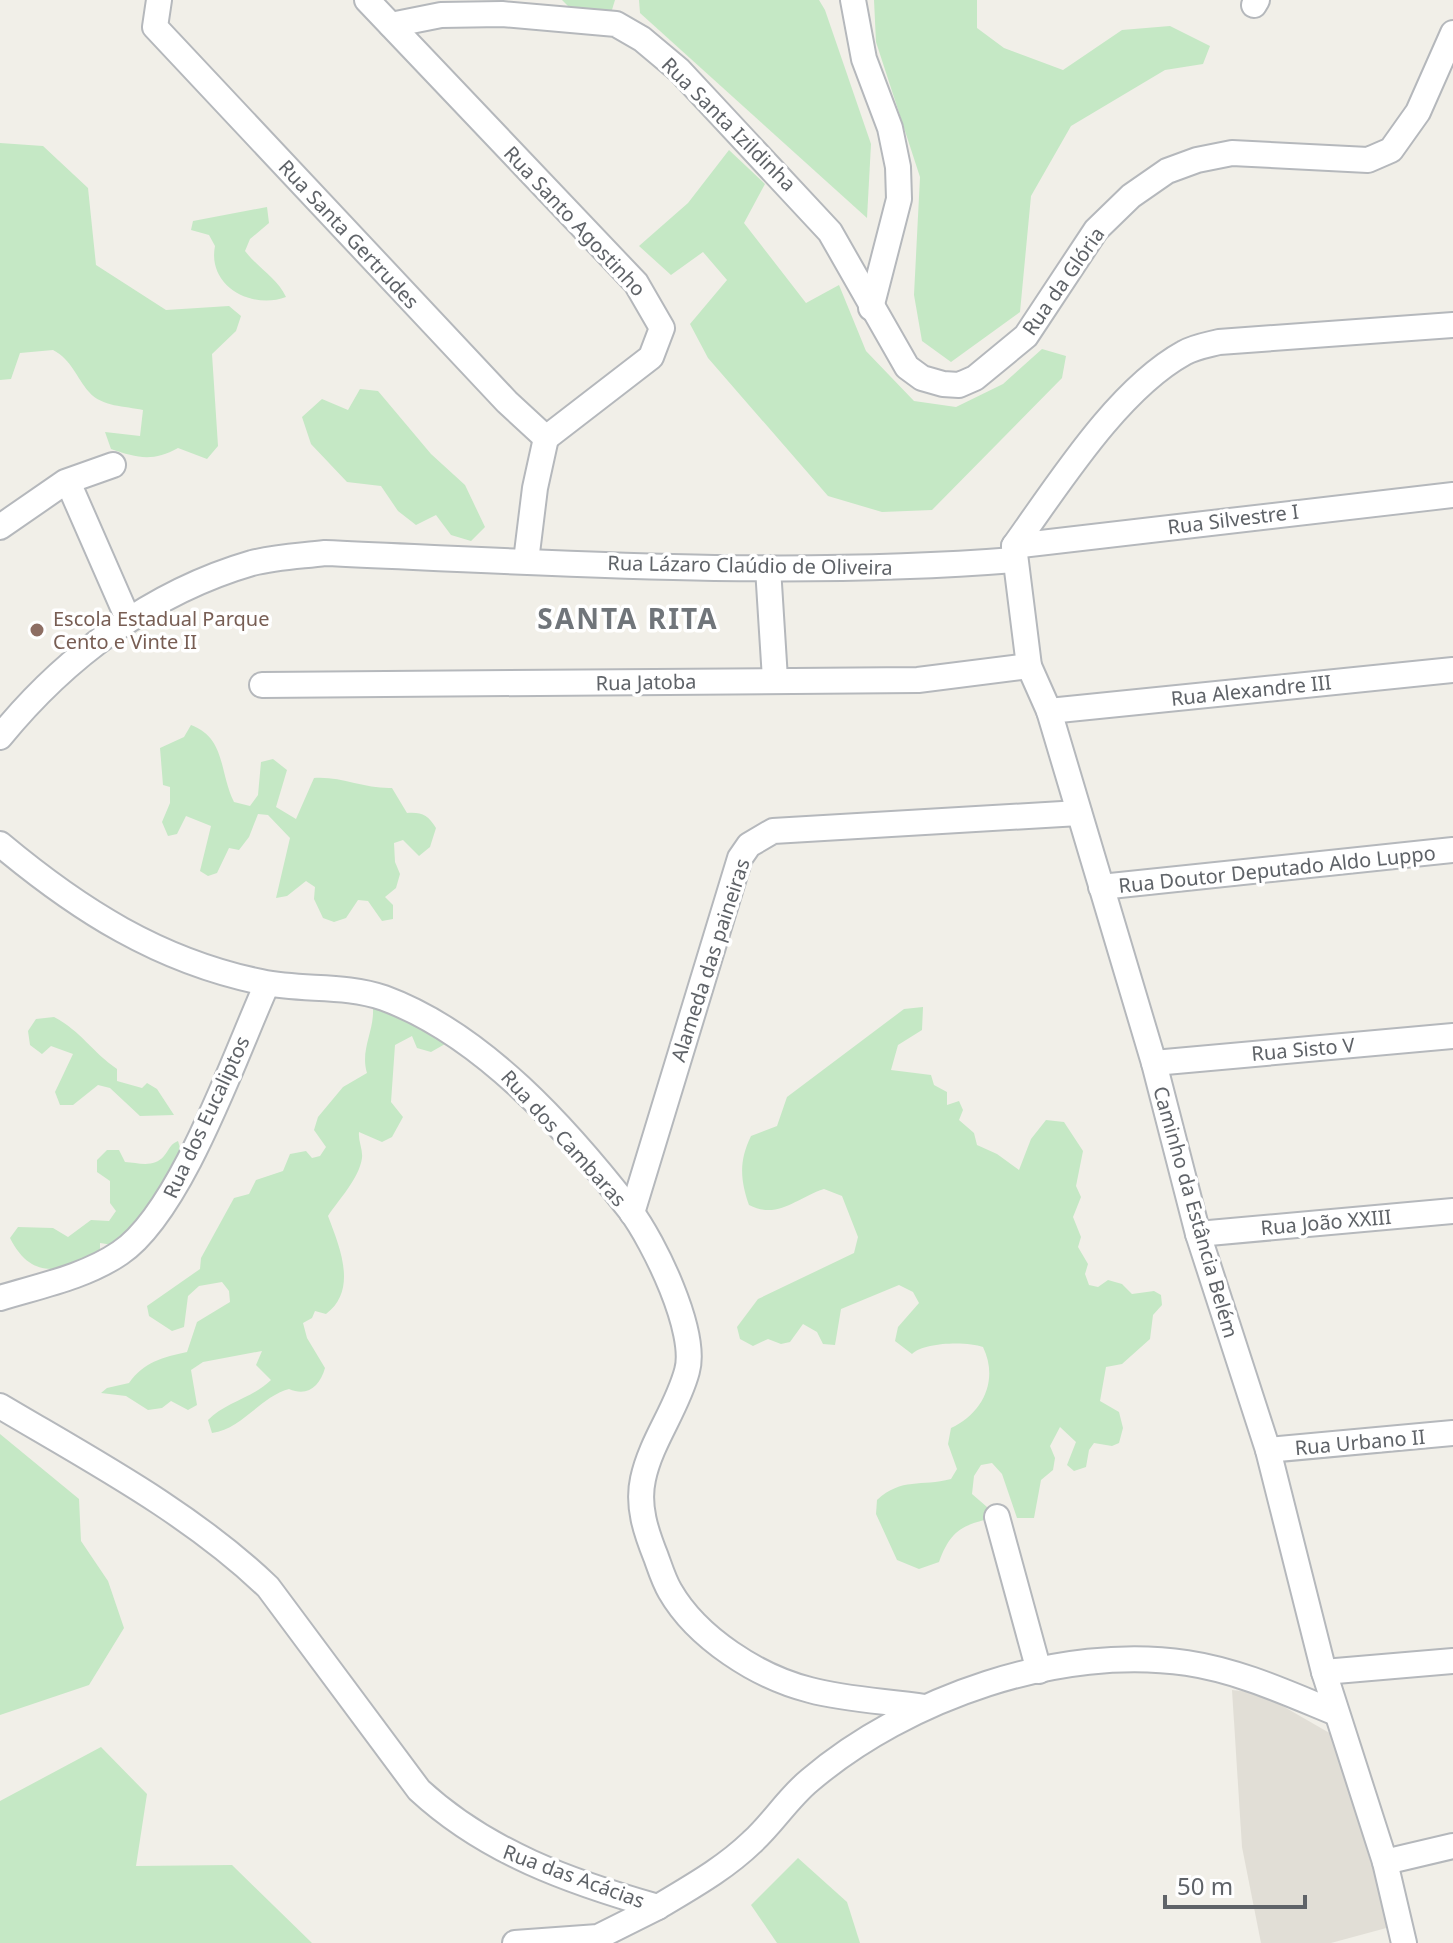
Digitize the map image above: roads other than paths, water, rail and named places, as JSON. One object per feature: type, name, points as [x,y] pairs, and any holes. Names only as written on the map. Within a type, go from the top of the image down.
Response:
[{"type":"street","name":"Rua Santa Gertrudes","points":[[159,0],[155,27],[507,402],[546,438]]},
{"type":"street","name":"Rua Santo Agostinho","points":[[367,0],[636,283],[662,328],[651,357],[546,438]]},
{"type":"street","points":[[853,0],[864,59],[890,128],[898,167],[899,199],[871,308]]},
{"type":"street","name":"Rua Santa Izildinha","points":[[391,25],[441,15],[502,14],[616,24],[642,39],[679,70],[799,195],[830,232],[871,308]]},
{"type":"street","name":"Rua da Glória","points":[[871,308],[907,367],[922,378],[959,385],[975,378],[1026,336],[1096,230],[1131,196],[1167,171],[1197,160],[1232,153],[1368,160],[1391,150],[1418,112],[1453,33]]},
{"type":"street","points":[[1014,553],[1097,434],[1163,367],[1186,351],[1219,342],[1453,325]]},
{"type":"street","points":[[526,561],[535,488],[546,438]]},
{"type":"street","points":[[0,527],[68,482],[113,465]]},
{"type":"street","points":[[68,482],[128,619]]},
{"type":"street","name":"Rua Silvestre I","points":[[1014,553],[1453,495]]},
{"type":"street","name":"Rua Lázaro Claúdio de Oliveira","points":[[0,737],[46,685],[128,619],[220,574],[255,562],[325,553],[768,568],[926,567],[1014,553]]},
{"type":"street","name":"Caminho da Estância Belém","points":[[1014,553],[1029,666],[1049,711],[1154,1063],[1198,1234],[1268,1450],[1324,1672],[1385,1862],[1404,1943]]},
{"type":"street","points":[[768,568],[775,679]]},
{"type":"street","name":"Rua Jatoba","points":[[262,685],[505,686],[775,679],[918,680],[1029,666]]},
{"type":"street","name":"Rua Alexandre III","points":[[1049,711],[1453,670]]},
{"type":"street","name":"Alameda das paineiras","points":[[632,1213],[718,923],[740,858],[749,845],[773,831],[1079,813]]},
{"type":"street","name":"Rua dos Cambaras","points":[[0,844],[63,896],[141,942],[181,958],[267,984],[330,987],[381,997],[421,1015],[466,1043],[520,1087],[632,1213],[670,1284],[686,1325],[690,1354],[678,1396],[643,1479],[640,1505],[649,1539],[670,1591],[719,1643],[769,1677],[811,1691],[925,1707]]},
{"type":"street","name":"Rua Doutor Deputado Aldo Luppo","points":[[1101,887],[1453,850]]},
{"type":"street","name":"Rua dos Eucaliptos","points":[[0,1298],[80,1273],[120,1253],[151,1225],[181,1175],[267,984]]},
{"type":"street","name":"Rua Sisto V","points":[[1154,1063],[1453,1036]]},
{"type":"street","name":"Rua João XXIII","points":[[1198,1234],[1453,1211]]},
{"type":"street","name":"Rua das Acácias","points":[[0,1406],[122,1479],[243,1563],[268,1587],[419,1790],[448,1817],[487,1843],[558,1875],[658,1907],[722,1868],[754,1840],[808,1781],[858,1743],[925,1707],[1039,1671],[1107,1658],[1187,1663],[1256,1680],[1336,1713]]},
{"type":"street","name":"Rua Urbano II","points":[[1268,1450],[1453,1433]]},
{"type":"street","points":[[997,1517],[1039,1671]]},
{"type":"street","points":[[1324,1672],[1453,1661]]},
{"type":"street","points":[[1385,1862],[1453,1846]]},
{"type":"street","points":[[515,1943],[598,1937],[658,1907]]},
{"type":"place","name":"Escola Estadual Parque Cento e Vinte II","points":[[37,630]]},
{"type":"district","name":"SANTA RITA","points":[[628,618]]}]
